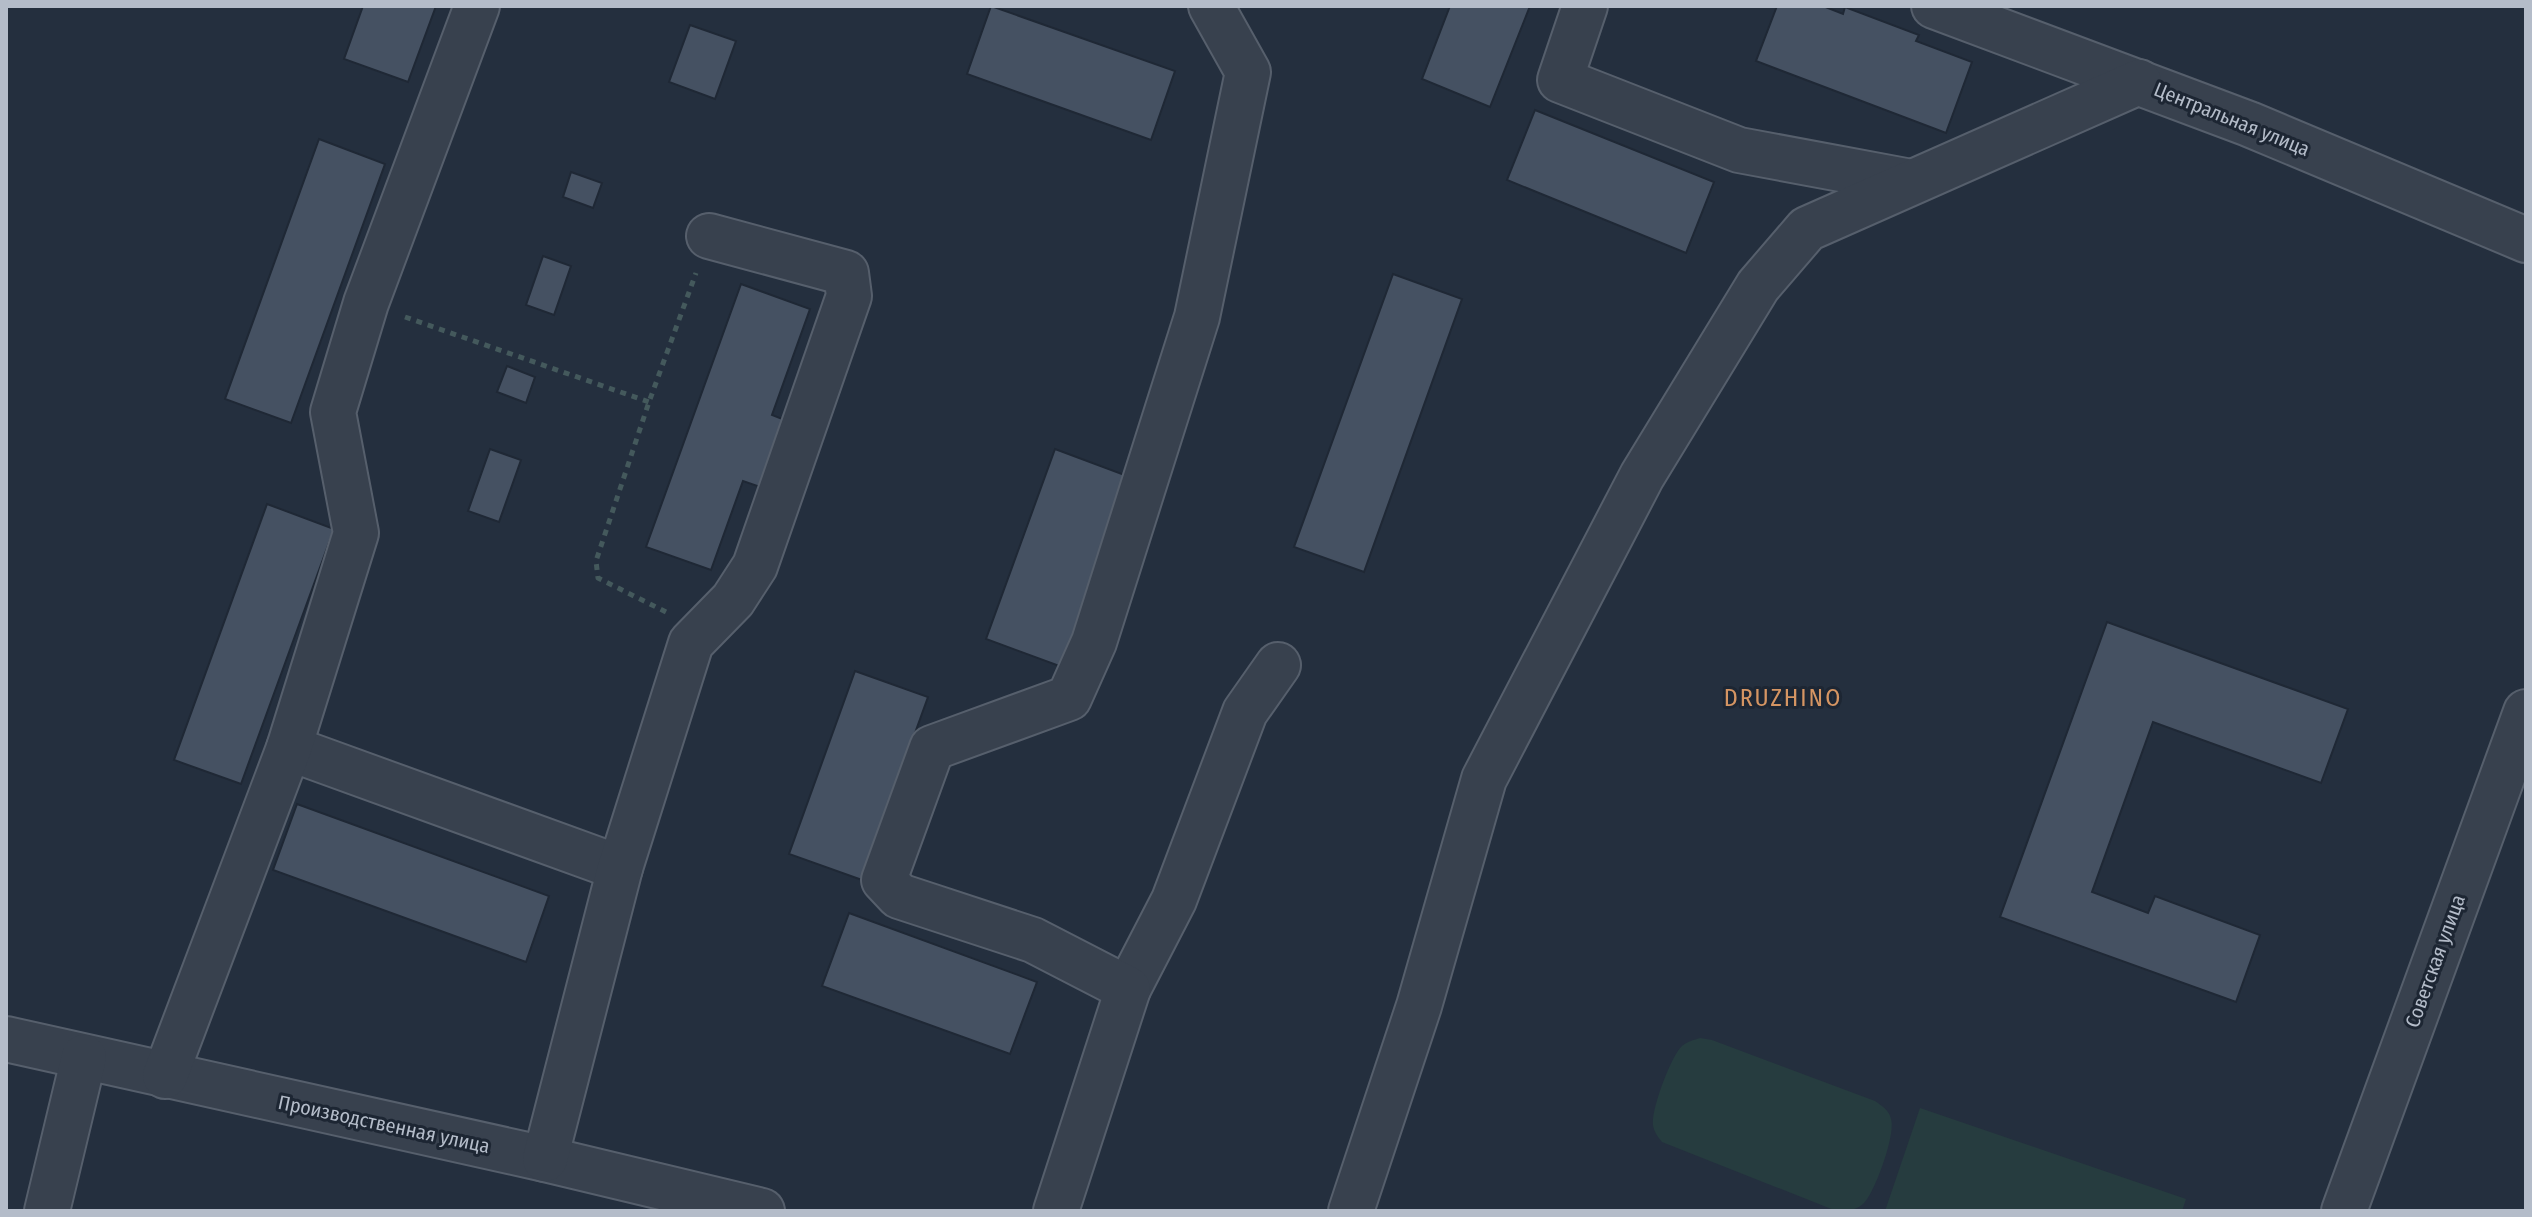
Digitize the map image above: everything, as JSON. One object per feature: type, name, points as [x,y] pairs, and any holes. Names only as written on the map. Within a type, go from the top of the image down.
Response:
[{"type":"street","points":[[165,1076],[289,748],[356,533],[333,412],[366,303],[477,6]]},
{"type":"street","points":[[1128,989],[1033,940],[899,896],[884,880],[932,748],[1069,698],[1094,642],[1197,317],[1248,72],[1211,6]]},
{"type":"street","points":[[1585,6],[1560,80],[1739,150],[1911,182]]},
{"type":"street","name":"Центральная улица","points":[[1934,6],[2249,124],[2526,240]]},
{"type":"street","points":[[1351,1211],[1419,1006],[1484,779],[1642,476],[1758,286],[1807,229],[2139,82]]},
{"type":"street","points":[[545,1159],[620,868],[691,643],[733,600],[755,566],[849,296],[846,273],[709,236]]},
{"type":"street","points":[[1056,1211],[1128,989],[1174,900],[1245,712],[1278,665]]},
{"type":"street","name":"Советская улица","points":[[2344,1211],[2526,712]]},
{"type":"street","points":[[289,748],[620,868]]},
{"type":"street","name":"Производственная улица","points":[[6,1039],[545,1159],[621,1195],[762,1211]]},
{"type":"street","points":[[47,1211],[84,1057]]},
{"type":"path","points":[[703,631],[598,578],[596,561],[709,236]]},
{"type":"path","points":[[366,303],[649,402]]},
{"type":"green space","points":[[1700,1038],[1875,1101],[1885,1108],[1892,1126],[1888,1149],[1879,1176],[1864,1203],[1850,1210],[1834,1210],[1662,1142],[1655,1132],[1653,1118],[1663,1084],[1682,1046]]},
{"type":"green space","points":[[1920,1108],[2186,1199],[2182,1211],[1885,1211]]},
{"type":"building","points":[[363,6],[436,6],[408,82],[344,59]]},
{"type":"building","points":[[991,6],[1175,71],[1151,140],[967,74]]},
{"type":"building","points":[[1450,6],[1530,6],[1490,107],[1422,79]]},
{"type":"building","points":[[1777,6],[1823,6],[1843,14],[1845,7],[1919,35],[1916,41],[1972,62],[1946,133],[1756,61]]},
{"type":"building","points":[[690,25],[736,41],[715,99],[669,82]]},
{"type":"building","points":[[1535,110],[1714,182],[1686,253],[1507,180]]},
{"type":"building","points":[[319,139],[385,164],[291,423],[225,399]]},
{"type":"building","points":[[571,172],[602,183],[593,208],[563,197]]},
{"type":"building","points":[[543,256],[571,266],[554,315],[526,305]]},
{"type":"building","points":[[1393,274],[1462,299],[1364,572],[1294,547]]},
{"type":"building","points":[[741,284],[810,309],[772,415],[790,422],[766,489],[743,481],[711,570],[646,547]]},
{"type":"building","points":[[507,366],[535,377],[526,403],[497,392]]},
{"type":"building","points":[[490,449],[521,460],[499,522],[468,511]]},
{"type":"building","points":[[1055,449],[1130,477],[1062,667],[986,639]]},
{"type":"building","points":[[267,504],[334,529],[241,784],[174,760]]},
{"type":"building","points":[[2107,622],[2348,709],[2321,783],[2153,722],[2092,892],[2148,913],[2155,896],[2260,935],[2236,1002],[2000,917]]},
{"type":"building","points":[[855,671],[928,697],[862,880],[789,854]]},
{"type":"building","points":[[297,804],[549,896],[526,962],[273,870]]},
{"type":"building","points":[[849,913],[1037,982],[1010,1054],[822,986]]},
{"type":"district","name":"DRUZHINO","points":[[1783,698]]}]
